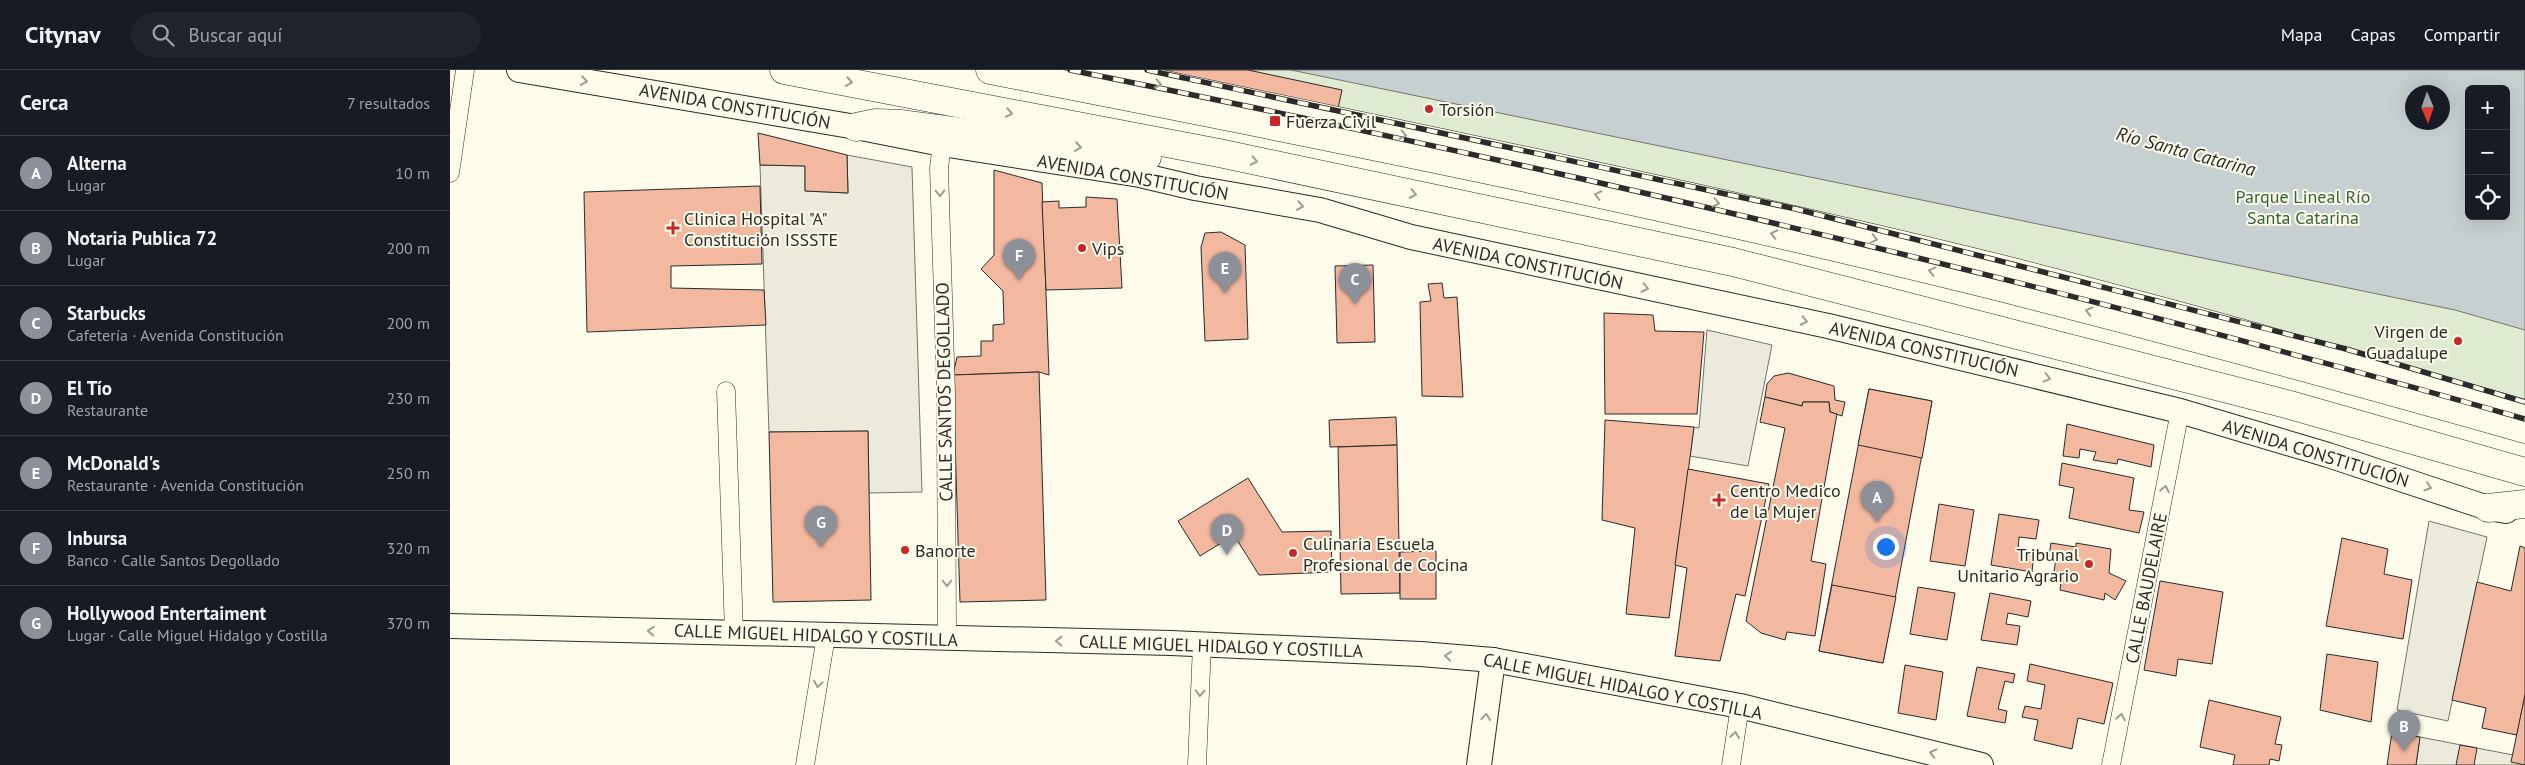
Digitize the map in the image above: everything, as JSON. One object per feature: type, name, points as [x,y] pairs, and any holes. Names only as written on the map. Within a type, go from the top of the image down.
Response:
[{"type":"main road","name":"AVENIDA CONSTITUCIÓN","points":[[784,70],[1219,153],[1733,262],[2290,405],[2525,472]]},
{"type":"main road","points":[[990,70],[1161,103],[1606,196],[1950,275],[2224,346],[2525,429]]},
{"type":"main road","points":[[1094,70],[1564,169],[1941,255],[2114,300],[2525,414]]},
{"type":"main road","points":[[856,127],[876,123],[912,125],[1171,161],[1197,160],[1219,153]]},
{"type":"main road","points":[[2488,508],[2525,504]]},
{"type":"street","points":[[450,173],[465,70]]},
{"type":"street","name":"AVENIDA CONSTITUCIÓN","points":[[519,70],[856,127],[942,144],[1140,175],[1195,188],[1320,210],[1411,237],[1828,326],[2180,411],[2328,455],[2488,508],[2525,515]]},
{"type":"street","name":"CALLE SANTOS DEGOLLADO","points":[[942,144],[940,168],[946,393],[947,639]]},
{"type":"street","points":[[726,391],[734,633]]},
{"type":"street","name":"CALLE BAUDELAIRE","points":[[2111,765],[2180,411]]},
{"type":"street","name":"CALLE MIGUEL HIDALGO Y COSTILLA","points":[[450,626],[1202,644],[1420,654],[1493,660],[1740,706],[1981,765]]},
{"type":"street","points":[[805,765],[826,636]]},
{"type":"street","points":[[1196,765],[1202,644]]},
{"type":"street","points":[[1479,765],[1493,660]]},
{"type":"street","points":[[1731,765],[1740,706]]},
{"type":"green space","name":"Río Santa Catarina","points":[[1109,70],[2525,70],[2525,411]]},
{"type":"shaded area","points":[[847,155],[912,167],[922,492],[869,493],[868,431],[769,432],[760,165],[805,166],[805,191],[848,193]]},
{"type":"shaded area","points":[[1707,330],[1772,345],[1748,466],[1690,456],[1694,427],[1699,428]]},
{"type":"shaded area","points":[[2429,521],[2487,537],[2448,721],[2397,710]]},
{"type":"shaded area","points":[[2420,737],[2513,755],[2525,765],[2416,765]]},
{"type":"water","name":"Río Santa Catarina","points":[[1291,70],[2525,70],[2525,330],[2455,310]]},
{"type":"building","name":"Fuerza Civil","points":[[1107,70],[1248,70],[1342,90],[1330,145]]},
{"type":"building","points":[[758,133],[847,155],[848,193],[805,191],[805,166],[760,165]]},
{"type":"building","points":[[994,170],[1042,183],[1049,375],[1039,372],[953,375],[957,357],[981,356],[981,341],[993,341],[993,325],[1004,324],[1003,291],[981,269],[994,255]]},
{"type":"building","points":[[760,186],[762,264],[671,266],[671,288],[764,290],[766,325],[587,332],[584,192]]},
{"type":"building","name":"Vips","points":[[1086,197],[1117,199],[1122,288],[1046,290],[1042,202],[1059,201],[1059,208],[1086,207]]},
{"type":"building","points":[[1221,232],[1245,245],[1248,339],[1205,341],[1201,247],[1205,233]]},
{"type":"building","points":[[1373,265],[1375,342],[1337,343],[1335,266]]},
{"type":"building","points":[[1442,283],[1444,298],[1457,297],[1463,397],[1422,396],[1420,302],[1431,301],[1428,284]]},
{"type":"building","points":[[1604,313],[1653,315],[1655,331],[1704,332],[1697,414],[1605,414]]},
{"type":"building","points":[[1039,372],[1046,600],[960,602],[953,375]]},
{"type":"building","points":[[1788,373],[1834,386],[1835,400],[1845,402],[1842,416],[1830,412],[1829,402],[1803,402],[1802,406],[1765,397],[1767,384],[1774,376]]},
{"type":"building","points":[[1869,389],[1932,401],[1883,663],[1819,651]]},
{"type":"building","points":[[1869,389],[1932,401],[1922,458],[1858,445]]},
{"type":"building","points":[[1765,397],[1802,406],[1803,402],[1829,402],[1830,412],[1837,414],[1811,561],[1826,564],[1815,636],[1787,632],[1785,640],[1761,633],[1746,621],[1785,428],[1760,422]]},
{"type":"building","points":[[1396,417],[1397,445],[1330,447],[1329,420]]},
{"type":"building","points":[[1605,420],[1694,427],[1669,618],[1626,614],[1635,528],[1602,520]]},
{"type":"building","points":[[2067,424],[2154,445],[2151,467],[2118,459],[2117,464],[2093,460],[2096,452],[2080,449],[2079,458],[2063,456]]},
{"type":"building","points":[[868,431],[871,600],[773,602],[769,432]]},
{"type":"building","points":[[1397,445],[1400,593],[1341,594],[1338,447]]},
{"type":"building","points":[[2062,463],[2134,478],[2129,510],[2144,512],[2139,533],[2069,518],[2074,488],[2059,485]]},
{"type":"building","points":[[1688,469],[1769,484],[1745,596],[1736,594],[1720,661],[1675,656],[1687,568],[1675,565]]},
{"type":"building","points":[[1248,478],[1282,532],[1331,531],[1332,572],[1259,575],[1234,535],[1200,556],[1178,521]]},
{"type":"building","points":[[1939,504],[1974,510],[1965,566],[1930,561]]},
{"type":"building","points":[[1999,514],[2039,520],[2036,539],[2019,537],[2018,550],[2034,552],[2032,572],[1991,565]]},
{"type":"building","points":[[2342,538],[2388,549],[2384,574],[2412,580],[2403,639],[2326,626]]},
{"type":"building","points":[[2051,543],[2076,547],[2076,543],[2111,549],[2109,573],[2126,581],[2115,600],[2105,593],[2104,600],[2060,590],[2062,574],[2054,572],[2056,557],[2049,556]]},
{"type":"building","points":[[2520,546],[2525,548],[2525,695],[2517,735],[2482,728],[2486,708],[2452,700],[2477,582],[2511,591]]},
{"type":"building","points":[[1436,551],[1436,599],[1400,599],[1400,552]]},
{"type":"building","points":[[2160,581],[2223,592],[2212,664],[2178,659],[2176,676],[2144,670]]},
{"type":"building","points":[[1832,585],[1896,597],[1883,663],[1819,651]]},
{"type":"building","points":[[1918,587],[1955,593],[1947,640],[1910,634]]},
{"type":"building","points":[[1990,593],[2031,601],[2028,617],[2008,613],[2006,624],[2020,626],[2017,645],[1981,640]]},
{"type":"building","points":[[2327,654],[2378,662],[2371,722],[2320,710]]},
{"type":"building","points":[[2030,664],[2113,683],[2104,724],[2078,718],[2072,749],[2034,740],[2038,720],[2022,717],[2025,706],[2041,709],[2045,685],[2027,681]]},
{"type":"building","points":[[1905,665],[1943,672],[1936,720],[1898,713]]},
{"type":"building","points":[[1977,667],[2015,674],[2013,683],[2005,681],[1998,709],[2007,711],[2005,723],[1967,716]]},
{"type":"building","points":[[2525,695],[2525,765],[2511,762]]},
{"type":"building","points":[[2209,700],[2281,717],[2275,744],[2282,745],[2279,761],[2270,759],[2269,765],[2233,765],[2235,755],[2200,747]]},
{"type":"building","points":[[2392,732],[2420,737],[2416,765],[2387,765]]},
{"type":"building","points":[[2460,745],[2477,748],[2474,765],[2456,765]]},
{"type":"railway","points":[[1070,70],[1436,146],[1801,230],[2164,320],[2345,368],[2525,419]]},
{"type":"railway","points":[[1147,70],[1796,209],[2346,349],[2525,402]]},
{"type":"place","name":"Torsión","points":[[1429,109]]},
{"type":"place","name":"Fuerza Civil","points":[[1275,121]]},
{"type":"place","name":"Clinica Hospital \"A\" Constitución ISSSTE","points":[[673,228]]},
{"type":"place","name":"Vips","points":[[1082,248]]},
{"type":"place","name":"Inbursa","points":[[1019,280]]},
{"type":"place","name":"McDonald's","points":[[1225,293]]},
{"type":"place","name":"Starbucks","points":[[1355,304]]},
{"type":"place","name":"Virgen de Guadalupe","points":[[2458,341]]},
{"type":"place","name":"Centro Medico de la Mujer","points":[[1719,500]]},
{"type":"place","name":"Alterna","points":[[1877,522]]},
{"type":"place","name":"Hollywood Entertaiment","points":[[821,547]]},
{"type":"place","name":"Banorte","points":[[905,550]]},
{"type":"place","name":"Culinaria Escuela Profesional de Cocina","points":[[1293,553]]},
{"type":"place","name":"El Tío","points":[[1227,555]]},
{"type":"place","name":"Tribunal Unitario Agrario","points":[[2089,564]]},
{"type":"place","name":"Notaria Publica 72","points":[[2404,751]]},
{"type":"park label","name":"Parque Lineal Río Santa Catarina","points":[[2303,206]]}]
